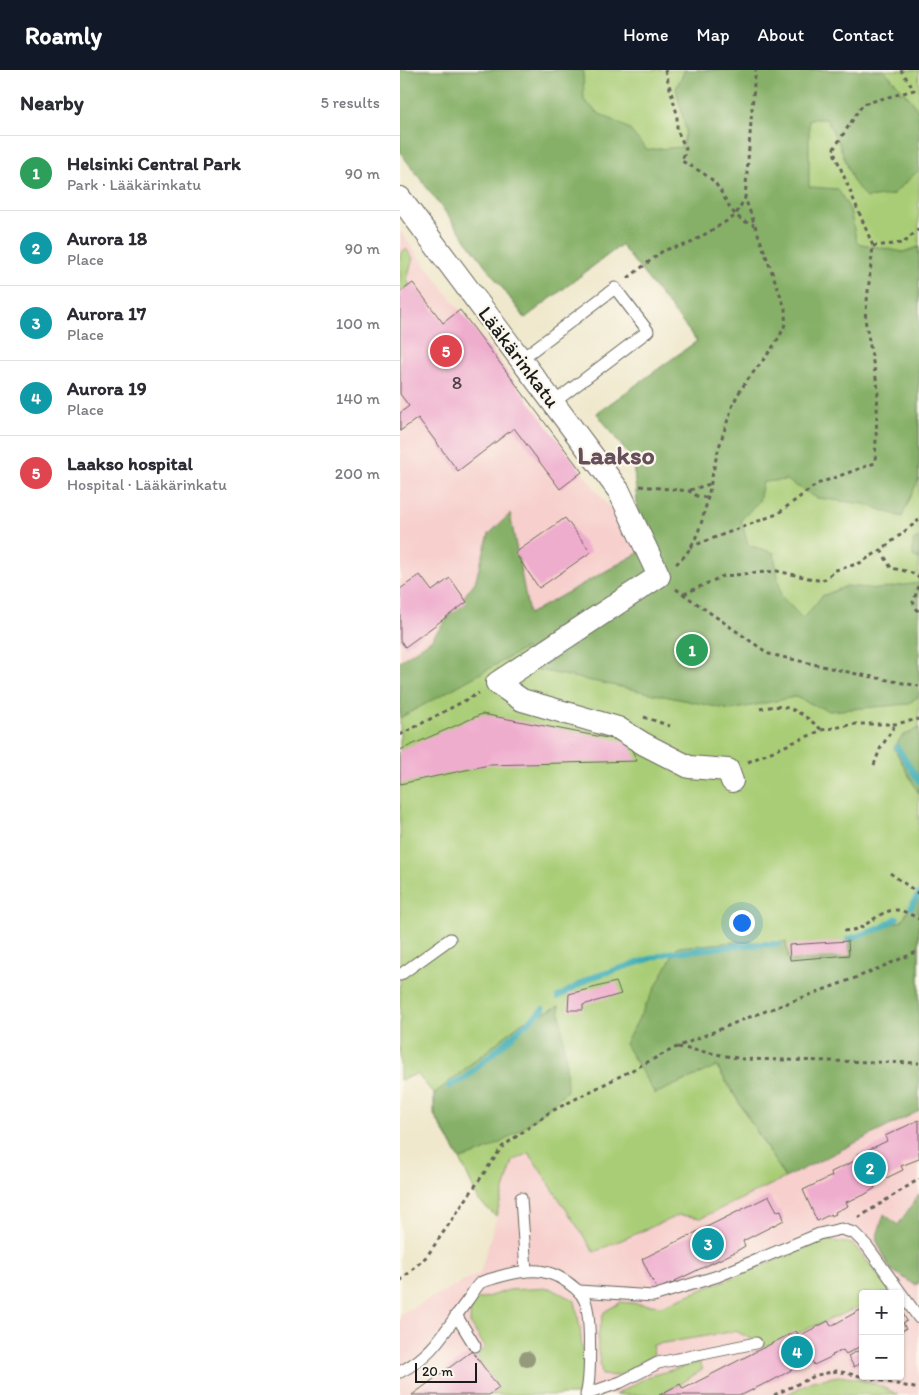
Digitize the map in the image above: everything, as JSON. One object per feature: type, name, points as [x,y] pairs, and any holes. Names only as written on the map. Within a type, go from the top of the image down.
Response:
[{"type":"street","name":"Lääkärinkatu","points":[[400,198],[619,491],[634,519],[659,576]]},
{"type":"street","points":[[659,576],[497,683],[522,700],[618,728],[644,744],[689,767],[730,776]]},
{"type":"lane","points":[[520,360],[615,288],[648,331],[553,403]]},
{"type":"lane","points":[[400,975],[450,939]]},
{"type":"lane","points":[[521,1198],[526,1271]]},
{"type":"lane","points":[[579,1291],[653,1296],[718,1276],[819,1234],[841,1229],[854,1233],[867,1246],[919,1318]]},
{"type":"lane","points":[[400,1372],[416,1364],[442,1338],[456,1315],[481,1283],[515,1272],[526,1271],[553,1274],[564,1278],[579,1291],[585,1301],[589,1379],[587,1394],[621,1382],[658,1364],[756,1343]]},
{"type":"lane","points":[[456,1315],[475,1346]]},
{"type":"path","points":[[664,70],[677,114],[677,130],[686,149],[682,161],[714,182],[735,216],[755,226]]},
{"type":"path","points":[[659,576],[680,561],[696,538],[708,498],[717,455],[733,405],[768,355],[785,325],[785,308],[745,198],[756,70]]},
{"type":"path","points":[[901,70],[914,90],[919,94]]},
{"type":"path","points":[[689,547],[777,514],[817,484],[875,463],[878,389],[865,318],[873,246],[832,150],[863,104],[914,90]]},
{"type":"path","points":[[615,288],[664,250],[689,244],[735,216],[745,198]]},
{"type":"path","points":[[873,246],[903,243],[919,230]]},
{"type":"path","points":[[619,491],[639,486],[689,491],[710,484]]},
{"type":"path","points":[[689,491],[697,496],[708,498]]},
{"type":"path","points":[[919,520],[881,550],[860,563],[836,570],[822,580],[777,571],[723,576],[684,594],[769,654],[919,686]]},
{"type":"path","points":[[881,550],[890,568],[916,575],[919,578]]},
{"type":"path","points":[[919,586],[913,602],[919,614]]},
{"type":"path","points":[[400,734],[497,683]]},
{"type":"path","points":[[760,709],[769,706],[788,707],[807,717],[822,730]]},
{"type":"path","points":[[730,776],[822,730],[856,724],[895,724],[919,719]]},
{"type":"path","points":[[874,765],[880,748],[895,724]]},
{"type":"path","points":[[890,874],[919,894]]},
{"type":"path","points":[[844,930],[854,930],[863,927],[877,917],[897,910],[919,919]]},
{"type":"path","points":[[400,1281],[427,1256],[502,1147],[550,1112],[677,1047],[747,1018],[858,977],[919,951]]},
{"type":"path","points":[[677,1047],[743,1059],[919,1063]]},
{"type":"path","points":[[841,1229],[919,1179]]},
{"type":"path","points":[[774,1395],[817,1375],[836,1371],[919,1388]]},
{"type":"shaded area","points":[[400,231],[642,551],[400,685]]},
{"type":"shaded area","points":[[919,1071],[919,1395],[400,1395],[400,1314],[480,1273],[513,1161],[529,1152]]},
{"type":"green space","points":[[400,70],[919,70],[919,1071],[717,1067],[785,1178],[701,1218],[679,1215],[594,1252],[529,1153],[513,1161],[496,1216],[479,1201],[460,1159],[434,1115],[434,1094],[417,1074],[400,1080],[400,686],[642,551],[633,461],[597,413],[697,341],[621,245],[525,318],[400,152]]},
{"type":"green space","points":[[400,70],[583,70],[584,100],[598,113],[628,128],[647,150],[682,147],[686,131],[676,88],[685,70],[884,70],[912,101],[919,113],[919,170],[892,195],[866,198],[853,181],[838,141],[826,119],[809,119],[809,187],[838,189],[850,210],[857,243],[903,252],[919,247],[919,478],[902,517],[864,504],[817,498],[786,480],[763,482],[759,501],[741,520],[748,545],[774,553],[781,596],[803,619],[822,596],[847,586],[877,589],[919,583],[919,696],[908,704],[829,711],[795,697],[731,710],[530,668],[526,648],[400,718],[400,661],[431,640],[475,582],[489,534],[510,514],[529,614],[642,551],[633,461],[597,413],[697,341],[621,245],[525,318],[400,152]]},
{"type":"green space","points":[[406,249],[413,258],[407,280],[410,285],[400,292],[400,253]]},
{"type":"green space","points":[[919,538],[919,559],[913,556],[913,541]]},
{"type":"green space","points":[[919,728],[919,794],[894,748],[902,736]]},
{"type":"green space","points":[[919,891],[919,1111],[785,1178],[717,1066],[655,1094],[625,1044],[677,947],[735,942],[786,942],[789,961],[851,957],[848,937],[902,921]]},
{"type":"green space","points":[[559,1006],[566,1062],[567,1091],[504,1141],[475,1155],[460,1159],[435,1115],[434,1094],[522,1022]]},
{"type":"green space","points":[[919,1194],[919,1283],[915,1285],[890,1269],[876,1239],[884,1214],[898,1225]]},
{"type":"green space","points":[[826,1240],[853,1244],[891,1290],[859,1290],[859,1307],[766,1347],[736,1331],[652,1345],[654,1354],[619,1376],[602,1375],[598,1335],[604,1312],[621,1302],[661,1306]]},
{"type":"green space","points":[[550,1288],[575,1301],[585,1378],[580,1395],[489,1395],[499,1388],[476,1356],[485,1347],[470,1323],[471,1302],[509,1290]]},
{"type":"green space","points":[[699,1362],[703,1369],[659,1395],[615,1395],[647,1377]]},
{"type":"green space","points":[[838,1376],[854,1378],[869,1382],[898,1395],[786,1395],[812,1381]]},
{"type":"building","points":[[413,283],[443,323],[460,310],[582,472],[560,489],[514,428],[458,471],[418,418],[400,431],[400,413],[409,406],[400,394],[400,292]]},
{"type":"building","points":[[565,518],[591,552],[539,588],[515,553]]},
{"type":"building","points":[[420,575],[432,591],[450,578],[467,602],[405,647],[400,640],[400,589]]},
{"type":"building","points":[[482,714],[628,742],[637,761],[489,765],[400,784],[400,750]]},
{"type":"building","points":[[848,941],[849,955],[790,960],[789,945]]},
{"type":"building","points":[[616,982],[621,994],[583,1005],[583,1010],[568,1010],[569,994]]},
{"type":"building","points":[[919,1120],[919,1159],[901,1166],[903,1170],[874,1184],[875,1188],[864,1195],[846,1202],[848,1206],[835,1212],[836,1214],[831,1216],[831,1214],[817,1221],[803,1190],[832,1176],[831,1172],[859,1159],[857,1155],[887,1141],[885,1136]]},
{"type":"building","points":[[769,1196],[777,1211],[781,1210],[784,1220],[743,1241],[745,1246],[735,1252],[657,1290],[642,1259]]},
{"type":"building","points":[[859,1311],[859,1347],[846,1354],[843,1350],[814,1365],[811,1359],[742,1395],[659,1395],[680,1384],[683,1389],[796,1331],[799,1336],[828,1321],[831,1326]]},
{"type":"building","points":[[859,1350],[859,1364],[854,1367],[848,1356]]},
{"type":"building","points":[[472,1351],[499,1388],[489,1395],[412,1395]]},
{"type":"waterway","points":[[897,747],[919,781]]},
{"type":"waterway","points":[[911,907],[919,894]]},
{"type":"waterway","points":[[848,939],[881,928],[897,918]]},
{"type":"waterway","points":[[558,997],[590,978],[668,953],[735,946],[779,944]]},
{"type":"waterway","points":[[449,1086],[464,1079],[543,1009]]},
{"type":"place","name":"Laakso hospital","points":[[446,351]]},
{"type":"place","name":"Helsinki Central Park","points":[[692,650]]},
{"type":"place","name":"Aurora 18","points":[[870,1168]]},
{"type":"place","name":"Aurora 17","points":[[708,1244]]},
{"type":"place","name":"Aurora 19","points":[[797,1352]]},
{"type":"district","name":"Laakso","points":[[616,455]]}]
